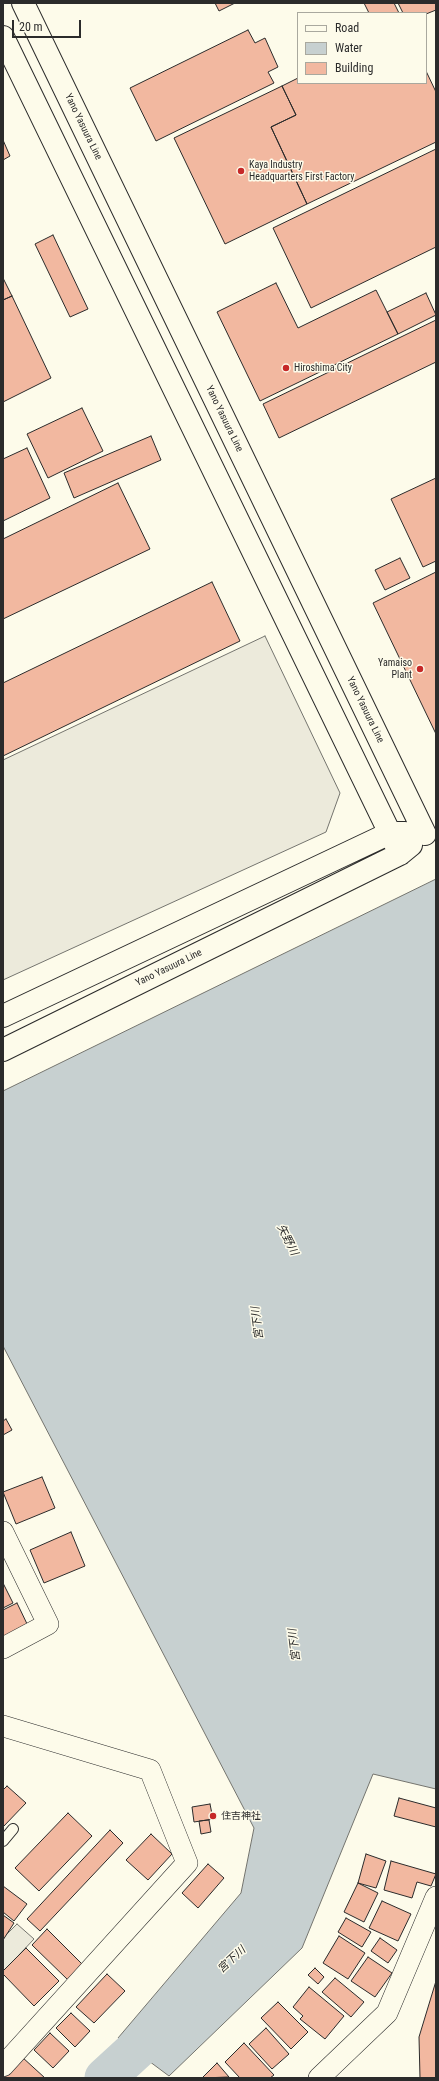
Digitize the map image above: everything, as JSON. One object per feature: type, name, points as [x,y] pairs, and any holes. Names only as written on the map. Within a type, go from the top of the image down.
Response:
[{"type":"main road","name":"Yano Yasuura Line","points":[[3,1050],[400,854],[425,834],[23,3]]},
{"type":"main road","points":[[3,36],[400,854]]},
{"type":"main road","points":[[3,1016],[390,832],[425,834]]},
{"type":"street","points":[[3,1532],[48,1624],[3,1648]]},
{"type":"street","points":[[3,1726],[150,1770],[187,1863],[3,2066]]},
{"type":"street","points":[[320,2078],[387,2013],[436,1897]]},
{"type":"lane","points":[[3,1840],[13,1829]]},
{"type":"shaded area","points":[[265,636],[340,793],[326,832],[3,980],[3,760]]},
{"type":"shaded area","points":[[17,1924],[34,1939],[3,1972],[3,1938]]},
{"type":"water","name":"矢野川","points":[[436,879],[436,1789],[373,1774],[302,1948],[169,2076],[118,2038],[241,1893],[254,1828],[3,1346],[3,1091]]},
{"type":"building","points":[[215,3],[235,3],[219,11]]},
{"type":"building","points":[[364,3],[394,3],[398,12],[368,12]]},
{"type":"building","points":[[398,3],[436,3],[436,10],[427,14],[427,12],[402,12]]},
{"type":"building","points":[[248,30],[255,43],[265,38],[278,67],[268,72],[274,83],[156,141],[130,88]]},
{"type":"building","points":[[427,73],[436,92],[436,142],[307,204],[271,127],[296,115],[282,86],[297,78],[297,84],[427,84]]},
{"type":"building","name":"Kaya Industry Headquarters First Factory","points":[[282,86],[296,115],[271,127],[307,204],[225,244],[174,138]]},
{"type":"building","points":[[3,140],[10,156],[3,160]]},
{"type":"building","points":[[436,149],[436,247],[311,308],[273,228]]},
{"type":"building","points":[[53,235],[88,309],[70,317],[35,244]]},
{"type":"building","points":[[3,278],[12,296],[3,300]]},
{"type":"building","name":"Hiroshima City","points":[[276,283],[298,328],[376,290],[398,334],[260,401],[217,312]]},
{"type":"building","points":[[426,293],[436,315],[398,334],[387,312]]},
{"type":"building","points":[[12,296],[51,378],[3,402],[3,300]]},
{"type":"building","points":[[436,320],[436,362],[279,438],[263,404]]},
{"type":"building","points":[[82,408],[103,451],[48,478],[27,434]]},
{"type":"building","points":[[151,436],[161,460],[74,498],[64,473]]},
{"type":"building","points":[[27,448],[50,498],[3,521],[3,459]]},
{"type":"building","points":[[436,478],[436,561],[423,567],[391,499]]},
{"type":"building","points":[[118,483],[150,549],[3,619],[3,539]]},
{"type":"building","points":[[400,558],[410,578],[385,590],[375,570]]},
{"type":"building","name":"Yamaiso Plant","points":[[436,572],[436,734],[373,603]]},
{"type":"building","points":[[212,582],[240,641],[3,756],[3,683]]},
{"type":"building","points":[[6,1419],[12,1430],[3,1435],[3,1421]]},
{"type":"building","points":[[42,1477],[55,1508],[16,1524],[3,1492]]},
{"type":"building","points":[[71,1532],[85,1566],[44,1583],[30,1550]]},
{"type":"building","points":[[3,1583],[13,1603],[3,1608]]},
{"type":"building","points":[[17,1603],[29,1628],[3,1641],[3,1610]]},
{"type":"building","points":[[7,1786],[26,1803],[3,1827],[3,1790]]},
{"type":"building","points":[[399,1798],[436,1808],[436,1827],[394,1816]]},
{"type":"building","points":[[210,1804],[213,1819],[194,1822],[192,1807]]},
{"type":"building","points":[[68,1813],[92,1836],[39,1891],[15,1868]]},
{"type":"building","points":[[209,1820],[211,1832],[201,1834],[199,1821]]},
{"type":"building","points":[[110,1830],[123,1843],[40,1931],[27,1919]]},
{"type":"building","points":[[151,1834],[172,1854],[148,1880],[126,1860]]},
{"type":"building","points":[[366,1854],[386,1861],[376,1888],[358,1883]]},
{"type":"building","points":[[391,1861],[436,1874],[431,1886],[417,1882],[412,1898],[384,1890]]},
{"type":"building","points":[[208,1864],[224,1878],[198,1908],[182,1893]]},
{"type":"building","points":[[358,1883],[378,1893],[364,1922],[344,1912]]},
{"type":"building","points":[[3,1886],[27,1904],[14,1921],[3,1912]]},
{"type":"building","points":[[382,1901],[411,1914],[398,1941],[369,1928]]},
{"type":"building","points":[[3,1915],[14,1923],[3,1940]]},
{"type":"building","points":[[346,1918],[371,1932],[362,1947],[338,1932]]},
{"type":"building","points":[[47,1929],[83,1965],[68,1980],[32,1945]]},
{"type":"building","points":[[339,1936],[365,1953],[348,1979],[323,1963]]},
{"type":"building","points":[[380,1938],[397,1950],[388,1963],[371,1951]]},
{"type":"building","points":[[26,1948],[59,1981],[34,2006],[3,1974],[3,1971]]},
{"type":"building","points":[[368,1957],[392,1973],[375,1997],[351,1981]]},
{"type":"building","points":[[315,1968],[324,1977],[318,1984],[308,1975]]},
{"type":"building","points":[[107,1974],[125,1991],[94,2023],[76,2007]]},
{"type":"building","points":[[335,1978],[364,2002],[351,2017],[322,1992]]},
{"type":"building","points":[[436,1981],[436,2078],[420,2078],[419,2037]]},
{"type":"building","points":[[309,1987],[344,2016],[325,2039],[300,2019],[303,2016],[293,2007]]},
{"type":"building","points":[[278,2002],[308,2032],[291,2049],[261,2018]]},
{"type":"building","points":[[71,2013],[90,2031],[75,2047],[56,2028]]},
{"type":"building","points":[[266,2028],[289,2054],[272,2069],[249,2044]]},
{"type":"building","points":[[50,2033],[69,2051],[53,2068],[34,2050]]},
{"type":"building","points":[[244,2043],[274,2075],[270,2078],[240,2078],[225,2062]]},
{"type":"building","points":[[22,2057],[45,2078],[3,2078]]},
{"type":"building","points":[[217,2063],[229,2077],[202,2078]]},
{"type":"waterway","name":"宮下川","points":[[105,2078],[177,2012]]},
{"type":"place","name":"Kaya Industry Headquarters First Factory","points":[[241,171]]},
{"type":"place","name":"Hiroshima City","points":[[286,368]]},
{"type":"place","name":"Yamaiso Plant","points":[[420,669]]},
{"type":"place","name":"住吉神社","points":[[213,1816]]}]
